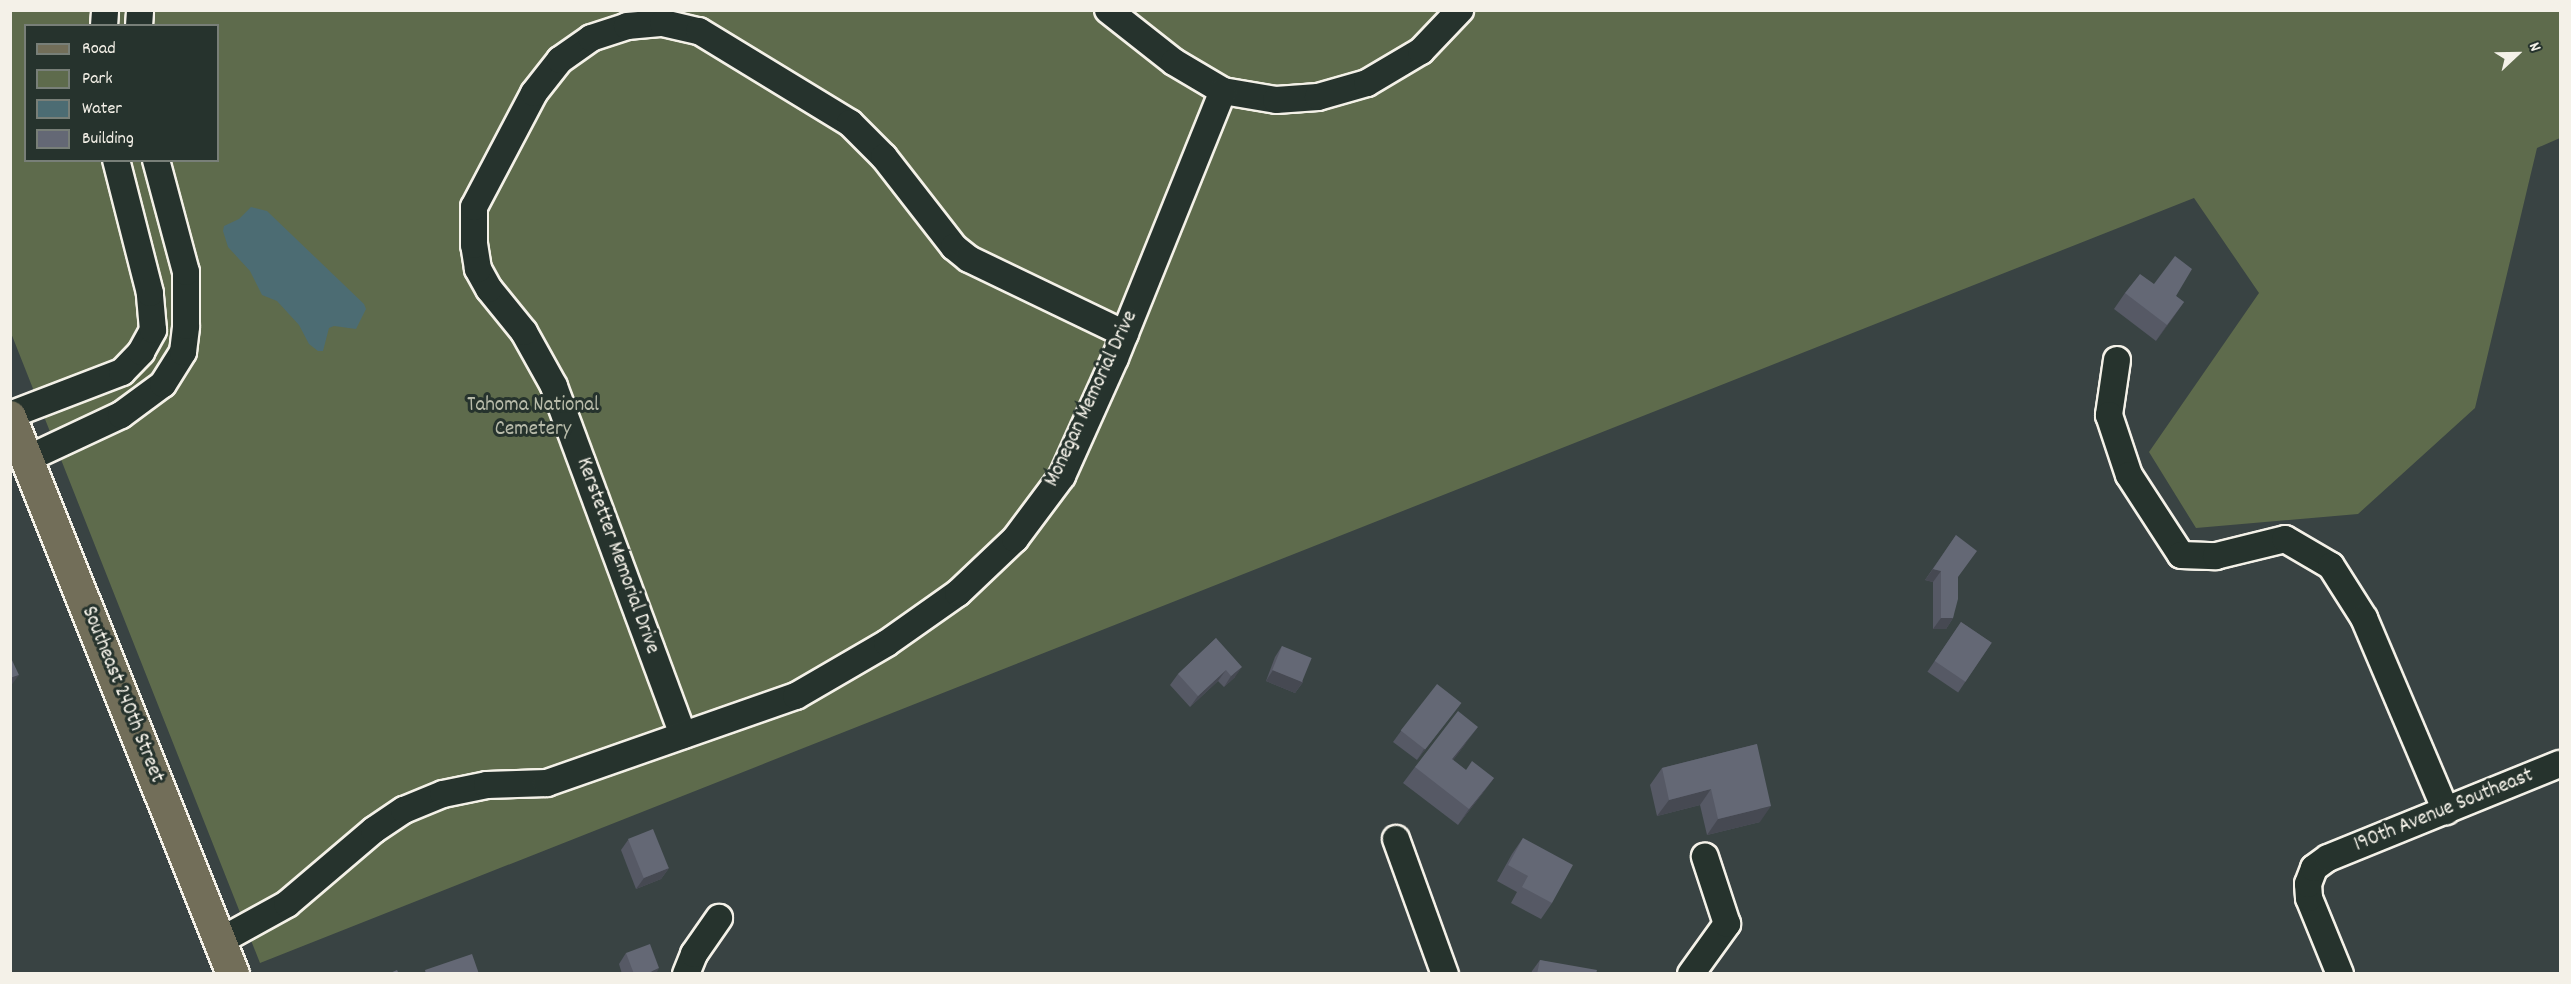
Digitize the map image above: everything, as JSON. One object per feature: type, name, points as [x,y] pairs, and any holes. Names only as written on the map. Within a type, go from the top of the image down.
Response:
[{"type":"main road","name":"Southeast 240th Street","points":[[10,416],[233,974]]},
{"type":"street","points":[[1108,10],[1174,63],[1223,92],[1276,100],[1318,97],[1367,83],[1422,51],[1460,10]]},
{"type":"street","name":"Kerstetter Memorial Drive","points":[[683,735],[554,386],[524,332],[489,289],[477,261],[472,223],[474,207],[534,93],[560,60],[591,38],[627,26],[663,23],[699,31],[850,123],[884,157],[954,247],[969,259],[1125,334]]},
{"type":"street","name":"Monegan Memorial Drive","points":[[220,941],[287,904],[374,830],[404,810],[443,794],[487,785],[547,783],[796,696],[887,642],[958,593],[1015,539],[1062,476],[1125,334],[1223,92]]},
{"type":"street","points":[[10,416],[122,372],[141,352],[153,330],[150,293],[117,162]]},
{"type":"street","points":[[27,459],[121,415],[163,384],[183,352],[186,326],[186,272],[158,173],[126,197]]},
{"type":"street","points":[[2117,360],[2109,415],[2129,475],[2181,555],[2216,556],[2285,539],[2331,566],[2364,618],[2446,811]]},
{"type":"street","points":[[84,387],[98,426]]},
{"type":"street","name":"190th Avenue Southeast","points":[[2340,974],[2309,898],[2308,884],[2314,868],[2328,858],[2560,765]]},
{"type":"street","points":[[1396,839],[1445,974]]},
{"type":"street","points":[[1691,974],[1727,924],[1705,857]]},
{"type":"street","points":[[686,974],[694,954],[719,918]]},
{"type":"green space","name":"Tahoma National Cemetery","points":[[11,11],[2560,11],[2560,138],[2537,148],[2475,408],[2358,514],[2196,528],[2149,452],[2259,293],[2194,198],[260,963],[11,333]]},
{"type":"water","points":[[251,207],[267,211],[364,304],[366,309],[356,329],[334,326],[329,328],[323,351],[318,351],[309,344],[299,325],[277,301],[262,295],[250,271],[228,247],[223,231],[224,226],[239,219]]},
{"type":"building","points":[[2175,256],[2192,269],[2176,296],[2184,302],[2167,325],[2125,293],[2140,274],[2154,284]]},
{"type":"building","points":[[1956,535],[1977,551],[1958,577],[1958,599],[1953,618],[1941,618],[1941,571],[1933,569]]},
{"type":"building","points":[[1961,622],[1992,643],[1965,682],[1935,661]]},
{"type":"building","points":[[1216,638],[1242,667],[1231,676],[1226,670],[1198,696],[1178,674]]},
{"type":"building","points":[[1282,646],[1312,658],[1302,682],[1272,670]]},
{"type":"building","points":[[10,656],[19,675],[10,678]]},
{"type":"building","points":[[1437,684],[1461,703],[1425,750],[1401,730]]},
{"type":"building","points":[[1458,711],[1478,727],[1452,759],[1466,770],[1472,761],[1494,778],[1469,809],[1415,767]]},
{"type":"building","points":[[1757,744],[1771,806],[1718,819],[1711,789],[1669,800],[1662,768]]},
{"type":"building","points":[[653,829],[669,868],[644,878],[628,839]]},
{"type":"building","points":[[1523,838],[1573,865],[1552,903],[1522,887],[1528,876],[1508,865]]},
{"type":"building","points":[[650,944],[659,968],[646,974],[634,974],[626,953]]},
{"type":"building","points":[[472,954],[479,974],[426,974],[425,970]]},
{"type":"building","points":[[1540,960],[1597,970],[1596,974],[1537,974]]}]
